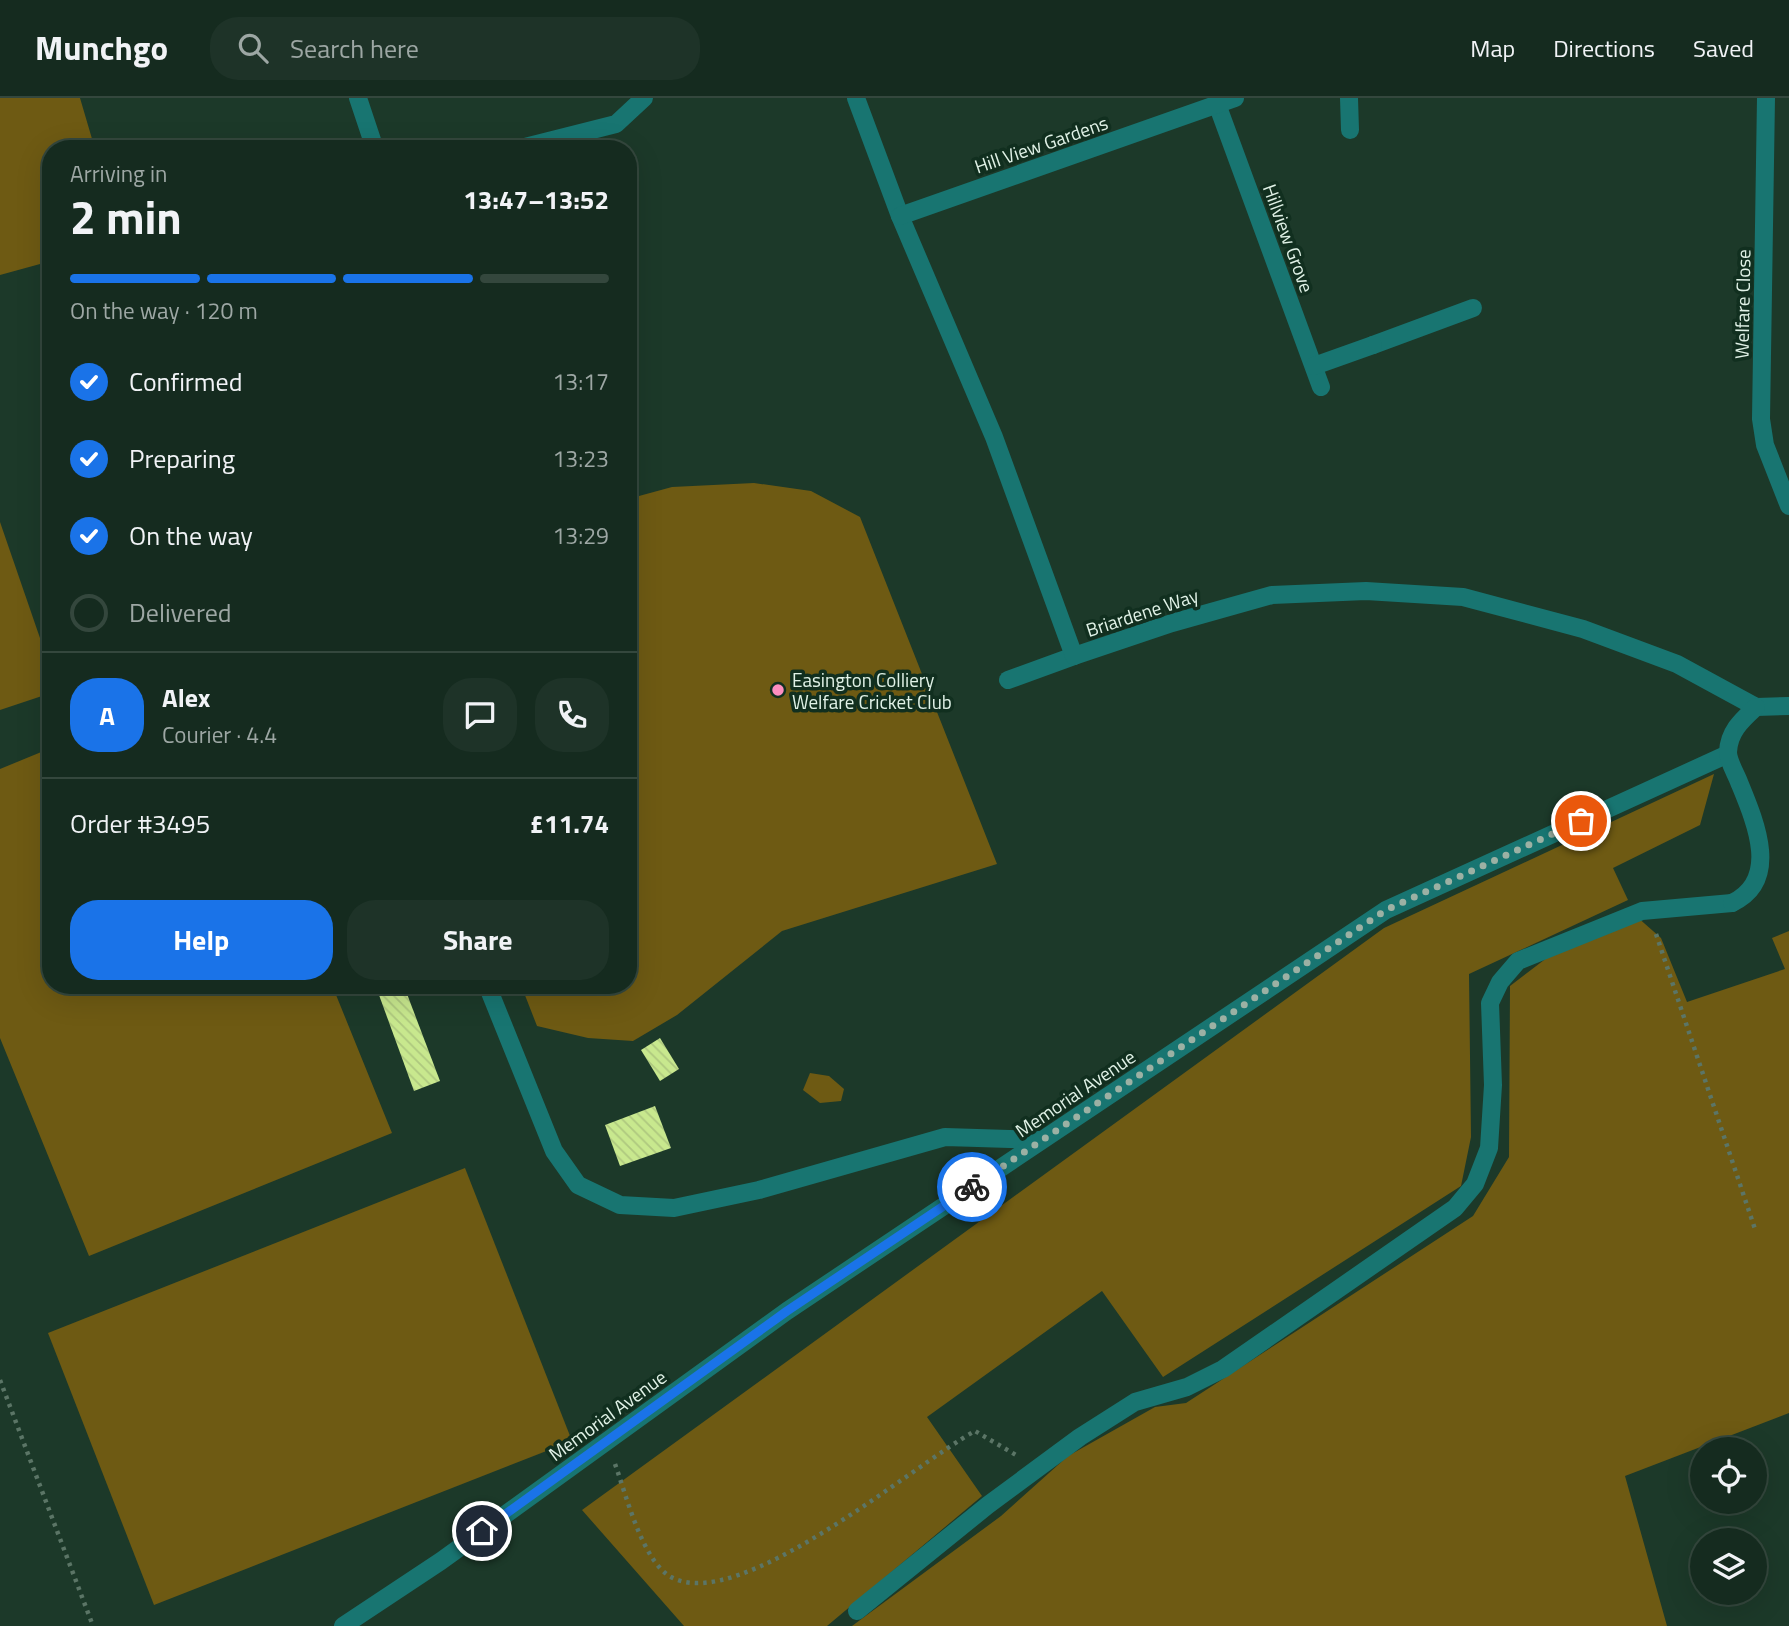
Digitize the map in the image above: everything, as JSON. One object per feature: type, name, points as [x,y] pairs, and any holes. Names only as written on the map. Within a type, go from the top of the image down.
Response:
[{"type":"street","points":[[358,98],[371,140]]},
{"type":"street","points":[[553,140],[616,124],[644,98]]},
{"type":"street","name":"Briardene Way","points":[[856,98],[900,216],[994,437],[1074,656],[1172,623],[1272,596],[1366,591],[1462,597],[1606,637],[1677,664],[1756,707]]},
{"type":"street","name":"Hill View Gardens","points":[[900,216],[1235,98]]},
{"type":"street","points":[[1349,98],[1350,130]]},
{"type":"street","name":"Welfare Close","points":[[1766,98],[1761,419],[1765,445],[1789,506]]},
{"type":"street","name":"Hillview Grove","points":[[1217,104],[1321,387]]},
{"type":"street","points":[[1314,366],[1473,308]]},
{"type":"street","points":[[1009,680],[1074,656]]},
{"type":"street","points":[[857,1611],[1037,1468],[1135,1402],[1187,1387],[1223,1369],[1455,1208],[1475,1184],[1489,1148],[1493,1085],[1490,1003],[1500,982],[1518,961],[1648,911],[1732,903],[1747,896],[1761,867],[1760,847],[1748,804],[1728,754],[1734,729],[1756,707],[1789,706]]},
{"type":"street","name":"Memorial Avenue","points":[[343,1626],[441,1561],[787,1311],[1386,910],[1728,754]]},
{"type":"street","points":[[491,994],[554,1151],[578,1185],[620,1205],[674,1208],[747,1192],[945,1137],[1041,1140]]},
{"type":"path","points":[[1648,911],[1756,1232]]},
{"type":"path","points":[[0,1380],[93,1626]]},
{"type":"path","points":[[607,1442],[652,1560],[671,1577],[699,1585],[722,1582],[796,1548],[846,1519],[947,1447],[975,1431],[1037,1468]]},
{"type":"shaded area","points":[[0,98],[80,98],[92,140],[42,140],[42,263],[0,275]]},
{"type":"shaded area","name":"Easington Colliery Welfare Cricket Club","points":[[754,483],[811,491],[860,517],[997,864],[782,931],[677,1015],[633,1041],[588,1038],[537,1026],[525,994],[637,994],[637,497],[672,487]]},
{"type":"shaded area","points":[[0,522],[42,644],[42,696],[0,710]]},
{"type":"shaded area","points":[[42,752],[42,994],[336,994],[392,1133],[89,1256],[0,1038],[0,769]]},
{"type":"shaded area","points":[[1714,774],[1700,825],[1613,868],[1628,900],[1469,974],[1471,1137],[1461,1186],[1163,1377],[1102,1291],[927,1417],[982,1496],[827,1626],[684,1626],[582,1510],[1384,928]]},
{"type":"shaded area","points":[[1636,916],[1661,938],[1687,1002],[1785,969],[1772,938],[1789,931],[1789,1413],[1727,1437],[1690,1437],[1690,1451],[1625,1476],[1667,1626],[852,1626],[1001,1516],[1068,1456],[1155,1407],[1186,1403],[1473,1216],[1509,1157],[1510,986],[1548,957]]},
{"type":"shaded area","points":[[810,1073],[829,1076],[844,1089],[841,1101],[820,1103],[803,1090]]},
{"type":"shaded area","points":[[465,1168],[572,1441],[154,1605],[48,1333]]},
{"type":"building","points":[[407,994],[440,1081],[414,1091],[379,995]]},
{"type":"building","points":[[660,1038],[679,1069],[660,1081],[641,1050]]},
{"type":"building","points":[[655,1106],[671,1148],[620,1166],[605,1125]]},
{"type":"way so far","points":[[972,1187],[1386,910],[1581,821]]},
{"type":"place","name":"Easington Colliery Welfare Cricket Club","points":[[778,690]]},
{"type":"route","points":[[482,1531],[787,1311],[972,1187]]}]
